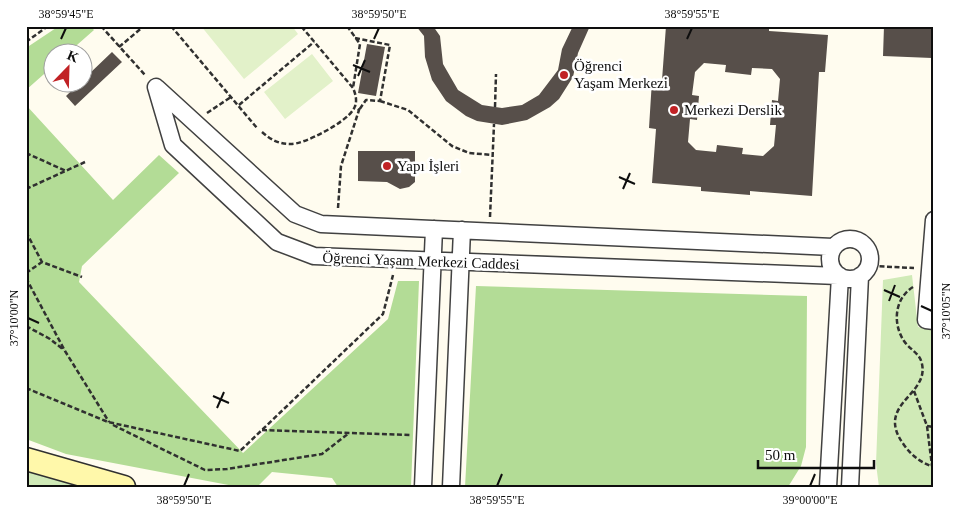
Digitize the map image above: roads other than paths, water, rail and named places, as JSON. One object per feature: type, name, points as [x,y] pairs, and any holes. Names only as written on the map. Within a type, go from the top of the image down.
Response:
[{"type":"street","name":"Öğrenci Yaşam Merkezi Caddesi","points":[[434,229],[320,224],[295,214],[196,121],[156,87],[173,145],[277,242],[314,256],[839,276]]},
{"type":"street","points":[[934,220],[926,320],[934,321]]},
{"type":"street","points":[[423,487],[434,229],[833,247]]},
{"type":"street","points":[[451,487],[462,230]]},
{"type":"street","points":[[850,487],[864,271],[868,250],[858,240],[844,239],[833,247],[829,260],[832,269],[839,276],[847,279],[864,271]]},
{"type":"street","points":[[828,487],[839,276]]},
{"type":"street","points":[[26,460],[124,487]]},
{"type":"place","name":"Öğrenci Yaşam Merkezi","points":[[564,75]]},
{"type":"place","name":"Merkezi Derslik","points":[[674,110]]},
{"type":"place","name":"Yapı İşleri","points":[[387,166]]}]
